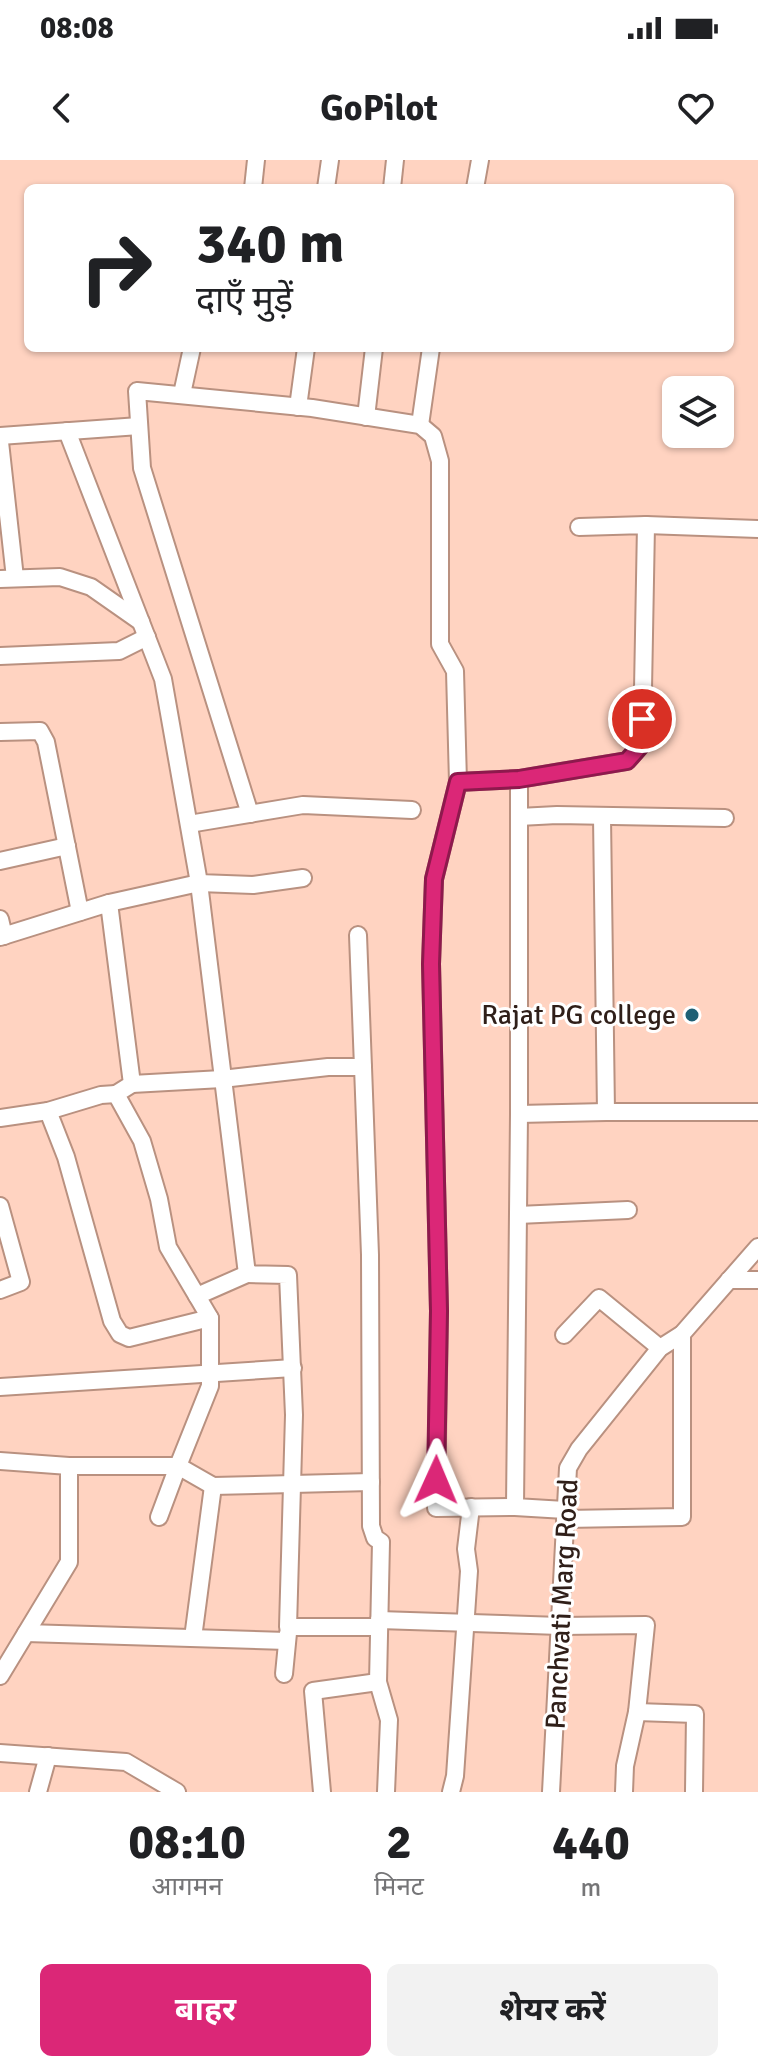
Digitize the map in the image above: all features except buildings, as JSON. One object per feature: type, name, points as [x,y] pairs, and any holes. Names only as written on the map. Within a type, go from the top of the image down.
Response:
[{"type":"street","points":[[253,184],[256,160]]},
{"type":"street","points":[[327,184],[330,160]]},
{"type":"street","points":[[392,184],[395,160]]},
{"type":"street","points":[[476,184],[480,160]]},
{"type":"street","points":[[182,394],[191,352]]},
{"type":"street","points":[[298,407],[305,352]]},
{"type":"street","points":[[366,417],[374,352]]},
{"type":"street","points":[[420,425],[430,352]]},
{"type":"street","points":[[250,814],[142,468],[137,391],[298,407],[420,425],[433,436],[440,461],[440,644],[455,671],[458,782],[434,879],[431,964],[439,1311],[436,1508],[515,1507],[565,1514],[682,1517],[682,1334]]},
{"type":"street","points":[[139,426],[0,439],[8,578],[60,577],[91,587],[144,630]]},
{"type":"street","points":[[67,431],[163,679],[199,883],[247,1274]]},
{"type":"street","points":[[458,782],[519,779],[627,761],[642,744],[646,525]]},
{"type":"street","points":[[579,527],[646,525],[758,529]]},
{"type":"street","points":[[0,656],[119,651],[144,630]]},
{"type":"street","points":[[0,732],[40,731],[46,742],[80,912]]},
{"type":"street","points":[[515,1507],[519,779]]},
{"type":"street","points":[[189,824],[303,805],[412,810]]},
{"type":"street","points":[[519,817],[725,818]]},
{"type":"street","points":[[602,817],[606,1112]]},
{"type":"street","points":[[0,861],[67,846]]},
{"type":"street","points":[[1,931],[199,883],[253,885],[303,878]]},
{"type":"street","points":[[109,903],[132,1084]]},
{"type":"street","points":[[358,935],[370,1255],[371,1526],[375,1538],[381,1542],[378,1682],[389,1720],[386,1792]]},
{"type":"street","points":[[0,1118],[48,1111],[101,1095],[116,1094],[132,1084],[222,1079],[328,1067],[363,1067]]},
{"type":"street","points":[[116,1094],[142,1141],[159,1199],[168,1247],[210,1318],[210,1386],[159,1517]]},
{"type":"street","points":[[48,1111],[66,1157],[112,1321],[120,1334],[129,1338],[210,1318]]},
{"type":"street","points":[[519,1114],[758,1112]]},
{"type":"street","points":[[0,1206],[21,1282],[0,1290]]},
{"type":"street","points":[[518,1215],[628,1210]]},
{"type":"street","name":"Panchvati Marg Road","points":[[551,1792],[568,1468],[579,1449],[660,1348],[682,1334],[758,1247]]},
{"type":"street","points":[[197,1296],[247,1274],[288,1275],[293,1368],[293,1484],[284,1674]]},
{"type":"street","points":[[729,1280],[758,1280]]},
{"type":"street","points":[[564,1335],[599,1298],[660,1348]]},
{"type":"street","points":[[0,1387],[293,1368]]},
{"type":"street","points":[[0,1461],[69,1466],[178,1466],[213,1486],[371,1482]]},
{"type":"street","points":[[0,1676],[69,1562],[69,1466]]},
{"type":"street","points":[[193,1638],[213,1486]]},
{"type":"street","points":[[451,1792],[455,1776],[469,1571],[466,1549],[471,1507]]},
{"type":"street","points":[[26,1633],[193,1638],[288,1634],[379,1624],[646,1625],[637,1712],[625,1766],[624,1792]]},
{"type":"street","points":[[322,1792],[313,1691],[378,1682]]},
{"type":"street","points":[[637,1712],[695,1714],[694,1792]]},
{"type":"street","points":[[0,1753],[126,1762],[177,1792]]},
{"type":"street","points":[[38,1792],[48,1756]]},
{"type":"place","name":"Rajat PG college","points":[[692,1015]]},
{"type":"route","points":[[436,1480],[439,1311],[431,964],[434,879],[458,782],[519,779],[627,761],[642,744],[642,719]]}]
